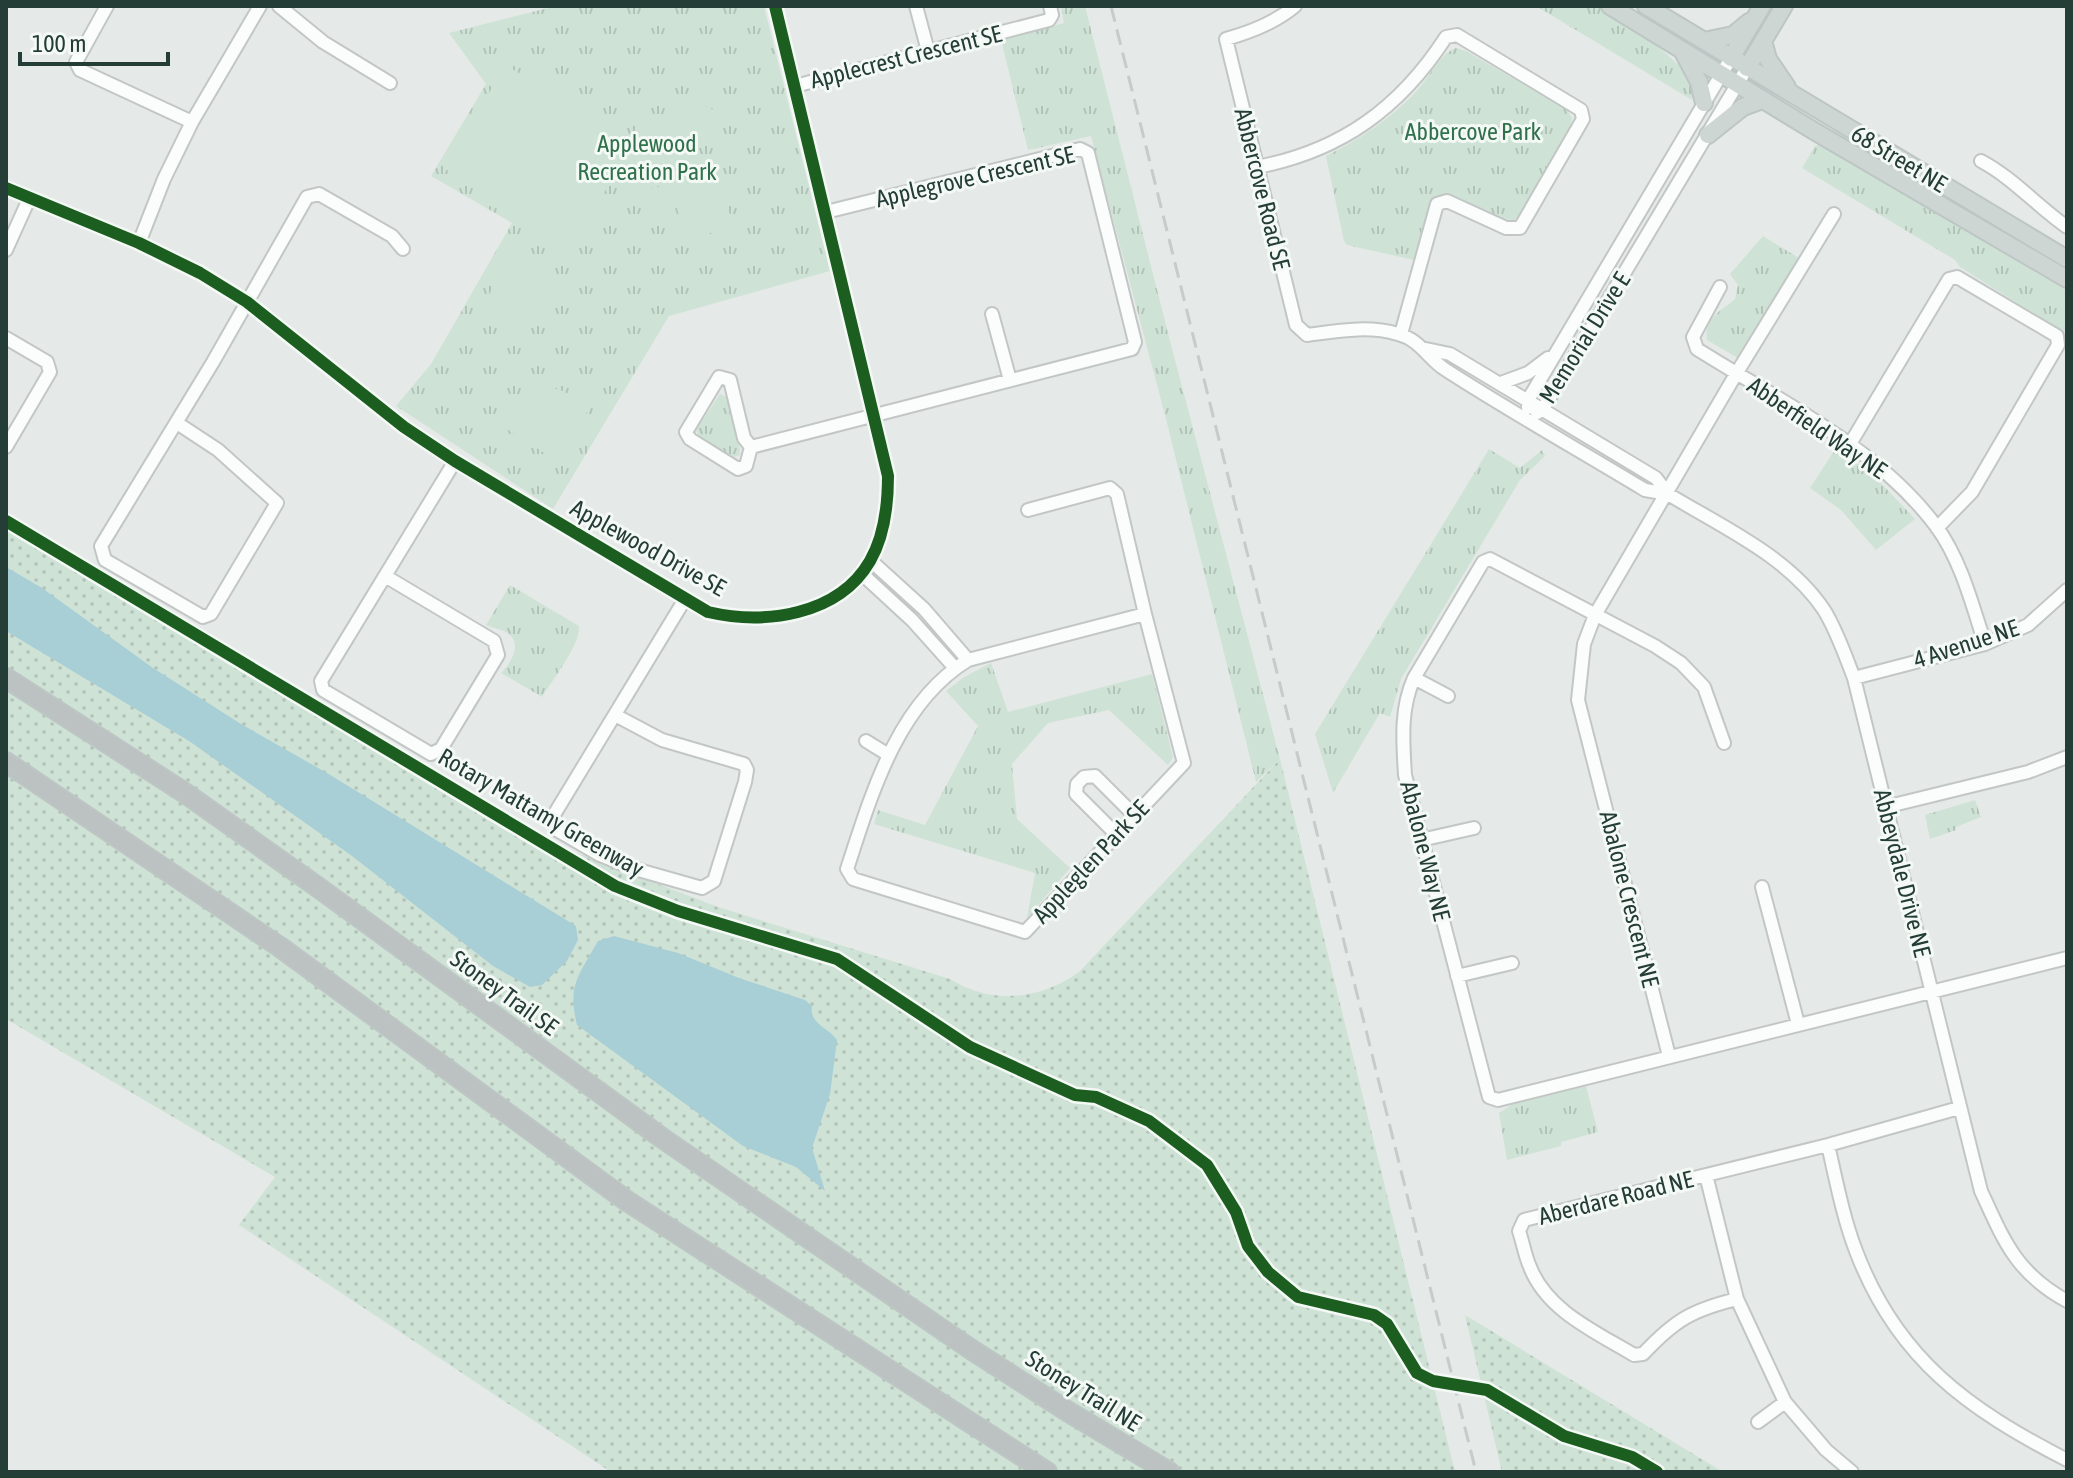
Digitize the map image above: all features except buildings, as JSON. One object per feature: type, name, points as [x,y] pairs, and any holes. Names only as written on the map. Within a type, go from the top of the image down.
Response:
[{"type":"highway","name":"Stoney Trail SE","points":[[6,678],[185,793],[662,1138],[972,1350]]},
{"type":"highway","points":[[6,762],[280,947],[627,1201],[1047,1472]]},
{"type":"highway","name":"Stoney Trail NE","points":[[972,1350],[1169,1472]]},
{"type":"main road","name":"68 Street NE","points":[[1610,6],[1762,100],[2067,279]]},
{"type":"main road","name":"68 Street NE","points":[[1646,6],[2067,259]]},
{"type":"main road","name":"Memorial Drive E","points":[[1747,68],[1784,6]]},
{"type":"main road","points":[[1704,41],[1733,35],[1759,11]]},
{"type":"main road","name":"Memorial Drive E","points":[[1731,58],[1759,11]]},
{"type":"main road","points":[[1763,41],[1768,59],[1795,98]]},
{"type":"main road","points":[[1682,50],[1699,82],[1704,103]]},
{"type":"main road","points":[[1708,135],[1743,107],[1762,100]]},
{"type":"street","points":[[107,6],[76,62],[80,70],[192,122]]},
{"type":"street","points":[[139,243],[164,179],[192,122],[260,6]]},
{"type":"street","points":[[279,6],[323,42],[390,83]]},
{"type":"street","name":"Applewood Drive SE","points":[[6,188],[139,243],[200,273],[247,302],[404,427],[455,461],[708,612],[735,618],[765,619],[787,615],[816,606],[842,591],[861,573],[882,533],[888,503],[888,476],[775,6]]},
{"type":"street","points":[[916,6],[928,51]]},
{"type":"street","name":"Applecrest Crescent SE","points":[[795,86],[1049,20],[1052,15],[1050,6]]},
{"type":"street","name":"Abbercove Road SE","points":[[1295,6],[1257,30],[1226,39],[1296,325],[1307,335],[1353,329],[1401,334]]},
{"type":"street","points":[[1257,167],[1290,161],[1352,133],[1390,105],[1416,79],[1446,37],[1457,35],[1581,110],[1583,119],[1520,228],[1506,228],[1447,201],[1437,204],[1401,334],[1426,349]]},
{"type":"street","name":"Memorial Drive E","points":[[1527,420],[1528,400],[1556,350],[1731,58]]},
{"type":"street","name":"Memorial Drive E","points":[[1527,420],[1543,409],[1747,68]]},
{"type":"street","name":"Applegrove Crescent SE","points":[[751,447],[1132,349],[1135,342],[1088,153],[1080,149],[826,212]]},
{"type":"street","points":[[1981,161],[2003,173],[2067,227]]},
{"type":"street","points":[[177,423],[218,450],[277,503],[211,614],[203,617],[105,560],[101,546],[177,423],[307,197],[319,194],[392,236],[403,249]]},
{"type":"street","points":[[6,250],[29,199]]},
{"type":"street","points":[[1720,287],[1693,337],[1697,349],[1736,374],[1834,214]]},
{"type":"street","points":[[1850,444],[1949,279],[1957,277],[2057,336],[2058,345],[1972,492],[1937,528]]},
{"type":"street","points":[[992,314],[1010,380]]},
{"type":"street","points":[[6,338],[47,362],[50,372],[6,447]]},
{"type":"street","name":"Abbeydale Drive NE","points":[[1426,349],[1450,354],[1501,383],[1656,478],[1668,494]]},
{"type":"street","name":"Abbeydale Drive NE","points":[[1426,349],[1441,367],[1527,420],[1645,490],[1668,494],[1773,558],[1801,582],[1823,610],[1838,636],[1854,678],[1981,1191],[2002,1239],[2024,1272],[2067,1301]]},
{"type":"street","points":[[1501,383],[1517,379],[1536,368],[1556,350]]},
{"type":"street","name":"Abberfield Way NE","points":[[1668,494],[1736,374],[1850,444],[1901,486],[1937,528],[1965,581],[1985,644]]},
{"type":"street","name":"Applegrove Crescent SE","points":[[719,377],[730,380],[744,438],[751,447],[746,466],[738,469],[690,439],[686,432],[719,377]]},
{"type":"street","points":[[385,576],[494,641],[498,655],[441,749],[431,754],[323,690],[321,681],[455,461]]},
{"type":"street","points":[[1028,510],[1110,488],[1117,494],[1145,614]]},
{"type":"street","name":"Abalone Crescent NE","points":[[1668,494],[1595,615],[1584,644],[1578,700],[1669,1056]]},
{"type":"street","name":"Abalone Way NE","points":[[1595,615],[1490,559],[1483,562],[1408,693],[1402,732],[1405,775],[1489,1097],[1498,1100],[1669,1056]]},
{"type":"street","points":[[870,560],[924,609],[968,660]]},
{"type":"street","points":[[861,573],[912,620],[955,668]]},
{"type":"street","name":"4 Avenue NE","points":[[1854,678],[1985,644],[2028,625],[2067,590]]},
{"type":"street","points":[[615,715],[662,740],[744,764],[747,770],[745,782],[714,881],[702,888],[635,869],[600,855],[557,830],[552,818],[685,599]]},
{"type":"street","points":[[912,620],[924,609]]},
{"type":"street","name":"Appleglen Park SE","points":[[1145,614],[1184,763],[1025,932],[853,879],[847,869],[887,754],[922,703],[955,668],[968,660],[1145,614]]},
{"type":"street","points":[[1595,615],[1681,663],[1704,687],[1724,743]]},
{"type":"street","points":[[1414,678],[1448,696]]},
{"type":"street","points":[[866,741],[887,754]]},
{"type":"street","points":[[1885,807],[2028,772],[2067,757]]},
{"type":"street","points":[[1115,833],[1076,794],[1077,784],[1084,777],[1095,776],[1134,815]]},
{"type":"street","points":[[1421,840],[1474,828]]},
{"type":"street","points":[[1762,887],[1798,1024]]},
{"type":"street","points":[[1669,1056],[2067,958]]},
{"type":"street","points":[[1457,976],[1512,963]]},
{"type":"street","name":"Aberdare Road NE","points":[[1737,1299],[1703,1307],[1670,1326],[1643,1354],[1634,1355],[1564,1312],[1543,1290],[1530,1269],[1519,1231],[1524,1220],[1828,1145],[1959,1108]]},
{"type":"street","points":[[1828,1145],[1855,1249],[1873,1290],[1901,1336],[1932,1373],[1970,1405],[2067,1460]]},
{"type":"street","points":[[1706,1175],[1737,1299],[1785,1402],[1826,1450],[1852,1472]]},
{"type":"street","points":[[1758,1422],[1785,1402]]},
{"type":"green space","points":[[1586,5],[1608,11],[1673,59],[1688,76],[1693,91],[1692,100],[1536,6]]},
{"type":"green space","name":"Applewood Recreation Park","points":[[556,6],[764,6],[830,271],[669,316],[553,509],[396,406],[431,364],[512,223],[431,176],[486,84],[449,33]]},
{"type":"green space","points":[[1061,6],[1085,6],[1280,759],[1256,782],[1165,415],[1091,136],[1028,150],[1001,40],[1064,23]]},
{"type":"green space","name":"Abbercove Park","points":[[1456,48],[1567,110],[1572,118],[1570,128],[1514,220],[1501,219],[1445,194],[1429,206],[1414,260],[1347,245],[1326,156],[1394,112],[1414,94],[1444,56]]},
{"type":"green space","points":[[505,65],[635,140],[574,244],[445,169]]},
{"type":"green space","points":[[703,105],[714,110],[720,131],[713,141],[651,155],[639,148],[635,130],[641,119]]},
{"type":"green space","points":[[1822,144],[2067,291],[2067,331],[2063,332],[1960,267],[1955,260],[1802,168],[1815,146]]},
{"type":"green space","points":[[719,171],[733,227],[685,240],[677,208],[655,212],[649,189]]},
{"type":"green space","points":[[1763,236],[1799,258],[1738,358],[1707,340],[1708,326],[1714,316],[1735,299],[1738,285],[1730,274]]},
{"type":"green space","points":[[516,253],[567,282],[550,310],[534,322],[513,321],[483,306],[510,255]]},
{"type":"green space","points":[[550,387],[590,407],[560,457],[554,459],[505,428],[527,396]]},
{"type":"green space","points":[[720,394],[727,397],[740,449],[740,455],[734,457],[700,438],[696,430]]},
{"type":"green space","points":[[1836,448],[1876,478],[1915,519],[1876,550],[1841,510],[1810,488]]},
{"type":"green space","points":[[1489,449],[1520,468],[1542,450],[1545,456],[1520,480],[1401,679],[1390,717],[1380,713],[1333,793],[1315,734]]},
{"type":"green space","points":[[6,514],[567,849],[718,907],[950,979],[982,993],[1015,996],[1032,993],[1048,989],[1079,972],[1280,759],[1455,1472],[611,1472],[239,1225],[275,1177],[6,1019]]},
{"type":"green space","points":[[510,585],[579,626],[571,652],[542,697],[501,673],[512,659],[514,642],[506,632],[486,625]]},
{"type":"green space","points":[[991,663],[1008,712],[1152,674],[1173,757],[1168,765],[1109,710],[1048,723],[1012,764],[1017,819],[1070,868],[1027,918],[1035,873],[874,824],[878,810],[925,825],[978,726],[946,691]]},
{"type":"green space","points":[[1975,800],[1981,817],[1930,839],[1925,815]]},
{"type":"green space","points":[[1586,1086],[1598,1132],[1561,1142],[1561,1146],[1507,1160],[1499,1113],[1516,1102]]},
{"type":"green space","points":[[1465,1315],[1723,1472],[1502,1472]]},
{"type":"water","points":[[6,567],[42,588],[153,668],[241,724],[327,773],[576,926],[578,940],[567,961],[542,985],[530,987],[493,966],[352,856],[189,741],[6,631]]},
{"type":"water","points":[[614,936],[678,953],[805,1000],[812,1006],[813,1017],[837,1040],[830,1094],[812,1148],[825,1191],[796,1167],[743,1146],[577,1025],[573,1000],[580,972],[598,941]]},
{"type":"railway","points":[[1111,6],[1476,1472]]},
{"type":"cycle path","points":[[6,188],[139,243],[200,273],[247,302],[404,427],[455,461],[708,612],[752,617],[798,612],[839,594],[856,580],[870,561],[885,519],[888,476],[775,6]]},
{"type":"cycle path","name":"Rotary Mattamy Greenway","points":[[6,521],[615,886],[678,911],[837,959],[970,1047],[1075,1095],[1096,1097],[1149,1121],[1207,1165],[1236,1212],[1248,1246],[1268,1272],[1298,1297],[1374,1315],[1387,1324],[1417,1373],[1433,1381],[1487,1390],[1564,1436],[1632,1457],[1657,1472]]}]
